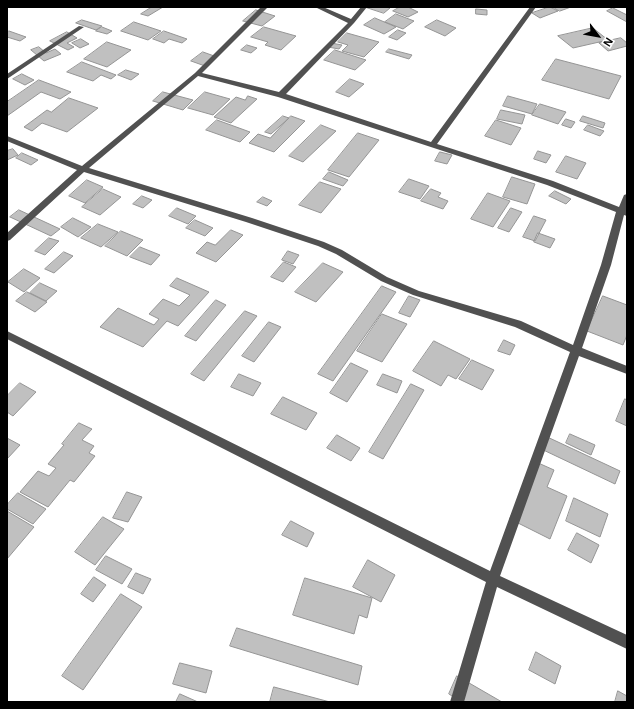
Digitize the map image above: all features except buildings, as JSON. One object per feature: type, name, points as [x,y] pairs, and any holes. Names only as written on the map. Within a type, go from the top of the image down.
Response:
[{"type":"street","points":[[7,238],[83,169],[197,74],[266,7]]},
{"type":"street","points":[[318,7],[352,22]]},
{"type":"street","points":[[281,96],[352,22],[364,7]]},
{"type":"street","points":[[432,145],[533,7]]},
{"type":"street","points":[[7,77],[80,28]]},
{"type":"street","points":[[197,74],[281,96],[550,183],[624,212]]},
{"type":"street","points":[[7,138],[83,169],[249,220],[321,244],[339,252],[384,279],[416,293],[518,324],[575,350],[627,370]]},
{"type":"street","points":[[457,702],[493,579],[548,430],[606,265],[624,212],[627,197]]},
{"type":"street","points":[[7,335],[493,579],[627,642]]}]
